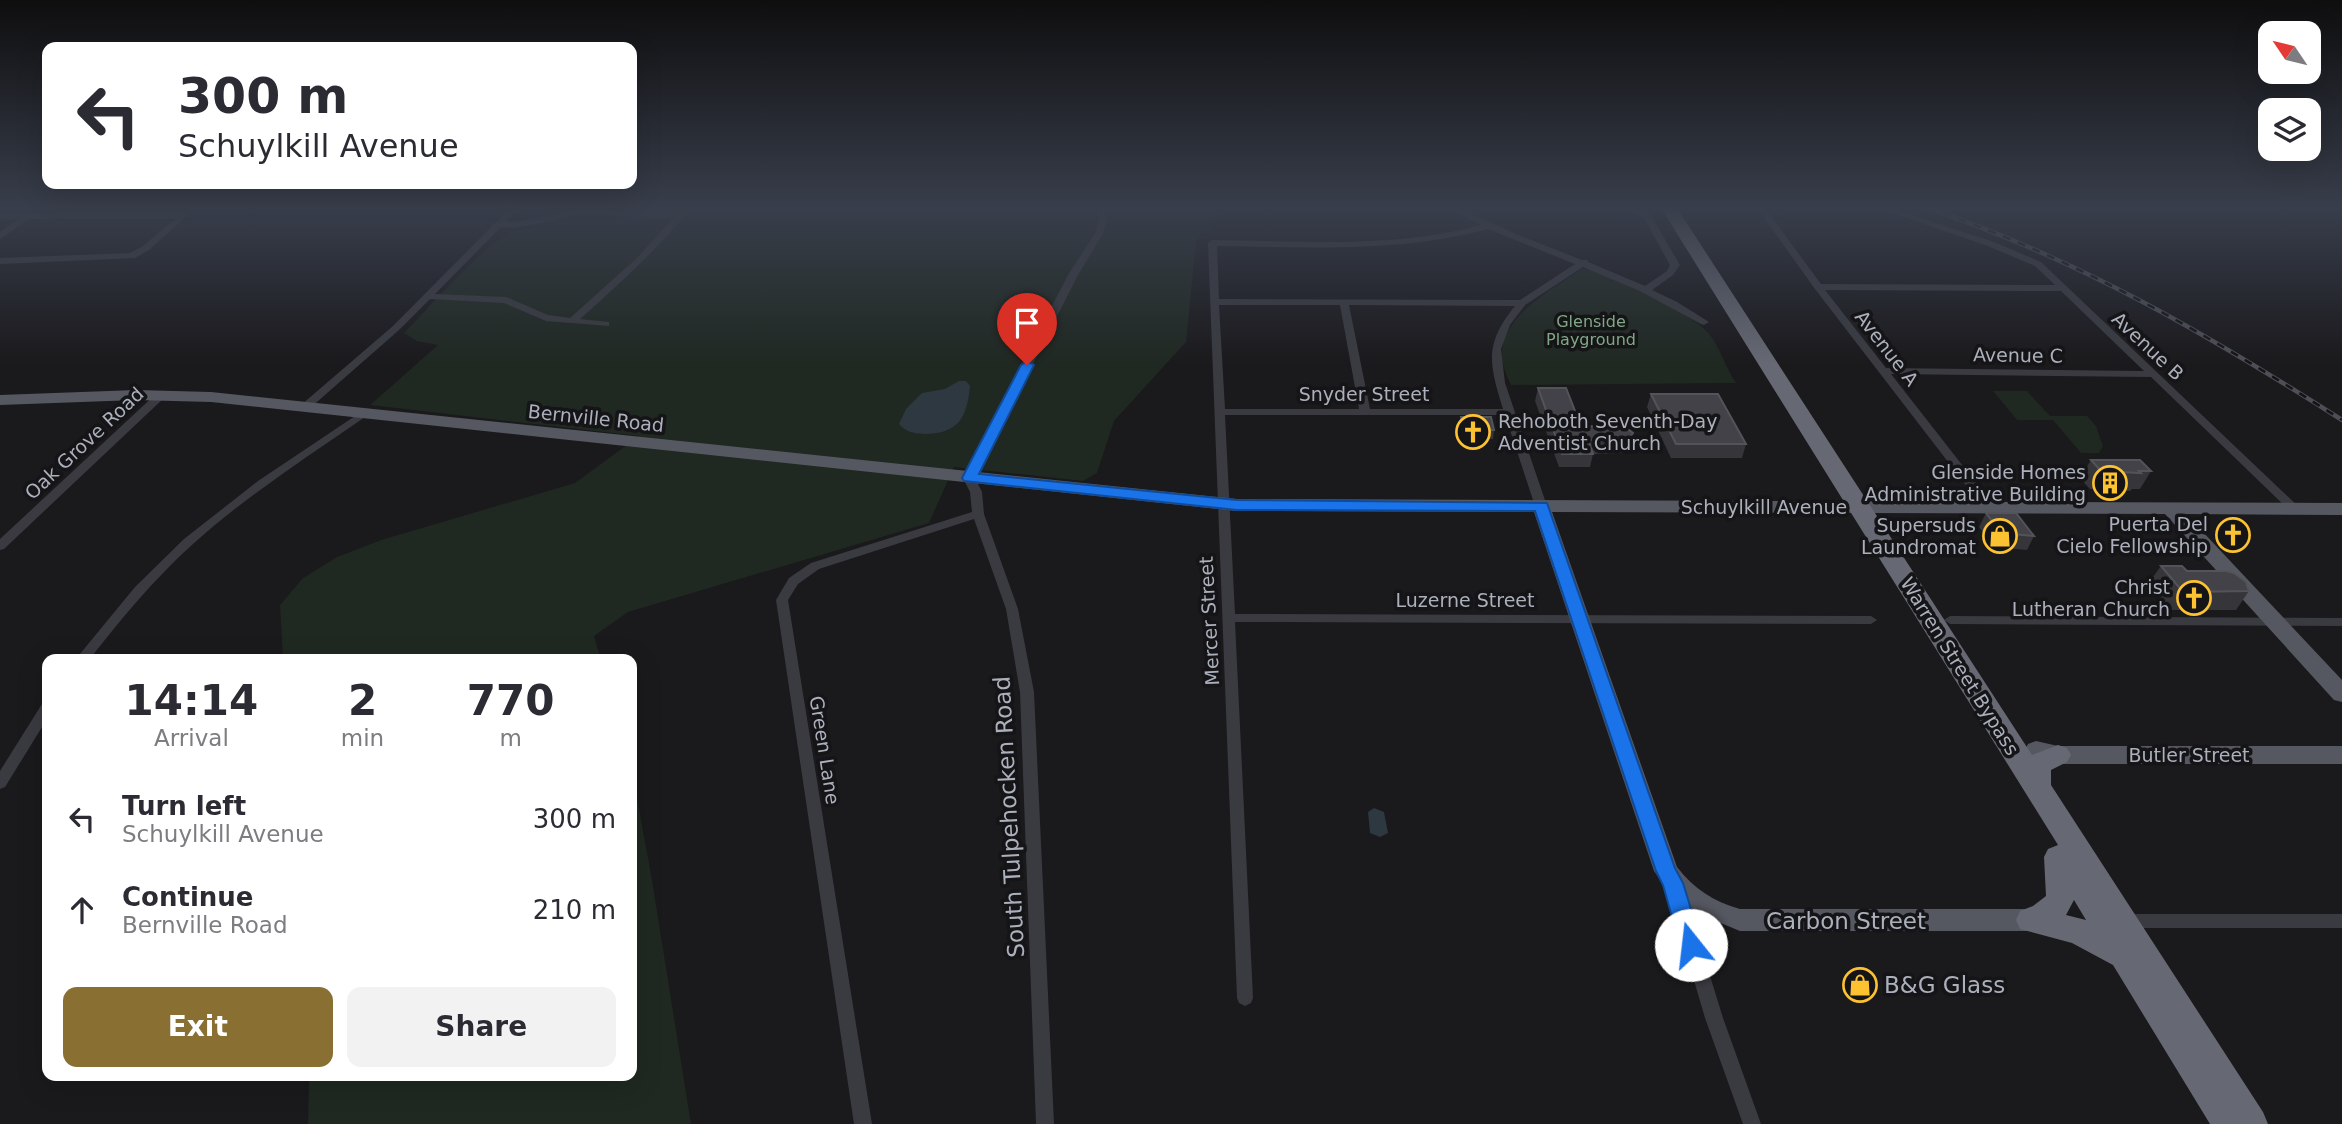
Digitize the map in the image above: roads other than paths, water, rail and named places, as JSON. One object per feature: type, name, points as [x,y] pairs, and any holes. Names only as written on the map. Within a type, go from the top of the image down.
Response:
[{"type":"highway","name":"Warren Street Bypass","points":[[1685,260],[1994,733],[2038,790],[2250,1124]]},
{"type":"highway","name":"Warren Street Bypass","points":[[1701,260],[1994,733],[2056,847],[2229,1124]]},
{"type":"highway","points":[[1994,733],[2047,752],[2048,758],[2038,765],[2038,790]]},
{"type":"highway","points":[[2031,920],[2050,914],[2060,900],[2062,884],[2056,847]]},
{"type":"highway","points":[[2031,920],[2079,931],[2107,945],[2126,959]]},
{"type":"main road","name":"Bernville Road","points":[[0,400],[161,395],[304,407],[1186,500]]},
{"type":"main road","name":"Schuylkill Avenue","points":[[1186,500],[1223,504],[2342,509]]},
{"type":"main road","points":[[1541,506],[1666,871],[1673,883]]},
{"type":"main road","points":[[2170,508],[2342,694]]},
{"type":"main road","name":"Butler Street","points":[[2047,752],[2342,755]]},
{"type":"main road","name":"Carbon Street","points":[[1673,883],[1685,895],[1709,909],[1740,920],[2031,920]]},
{"type":"street","points":[[304,407],[341,379],[463,260]]},
{"type":"street","points":[[572,321],[639,260]]},
{"type":"street","points":[[970,478],[1082,260]]},
{"type":"street","name":"Mercer Street","points":[[1213,260],[1245,998]]},
{"type":"street","points":[[1580,260],[1647,289],[1704,322]]},
{"type":"street","points":[[1647,289],[1676,267],[1673,260]]},
{"type":"street","name":"Avenue A","points":[[1799,260],[1989,508]]},
{"type":"street","name":"Avenue B","points":[[2032,260],[2295,509]]},
{"type":"street","points":[[1541,506],[1497,373],[1496,349],[1505,324],[1522,303],[1584,262]]},
{"type":"street","points":[[1818,287],[2061,288]]},
{"type":"street","points":[[427,296],[506,300],[546,318],[606,324]]},
{"type":"street","points":[[1214,302],[1522,303]]},
{"type":"street","points":[[1344,303],[1366,412]]},
{"type":"street","name":"Avenue C","points":[[1883,371],[2152,374]]},
{"type":"street","name":"Oak Grove Road","points":[[0,546],[161,395]]},
{"type":"street","name":"Snyder Street","points":[[1219,412],[1510,412]]},
{"type":"street","points":[[87,654],[151,578],[191,538],[361,415]]},
{"type":"street","name":"South Tulpehocken Road","points":[[970,478],[976,492],[978,514],[1012,609],[1027,692],[1045,1124]]},
{"type":"street","name":"Green Lane","points":[[863,1124],[782,600],[793,581],[815,566],[978,514]]},
{"type":"street","name":"Luzerne Street","points":[[1228,618],[1871,620]]},
{"type":"street","points":[[1950,620],[2342,622]]},
{"type":"street","points":[[0,783],[42,716]]},
{"type":"street","points":[[1673,883],[1711,1007],[1752,1124]]},
{"type":"street","points":[[2122,921],[2342,921]]},
{"type":"railway","points":[[2059,260],[2191,329],[2342,420]]},
{"type":"place","name":"Rehoboth Seventh-Day Adventist Church","points":[[1473,432]]},
{"type":"place","name":"Glenside Homes Administrative Building","points":[[2110,483]]},
{"type":"place","name":"Puerta Del Cielo Fellowship","points":[[2233,535]]},
{"type":"place","name":"Supersuds Laundromat","points":[[2000,536]]},
{"type":"place","name":"Christ Lutheran Church","points":[[2194,598]]},
{"type":"place","name":"B&G Glass","points":[[1860,985]]},
{"type":"park label","name":"Glenside Playground","points":[[1591,330]]}]
